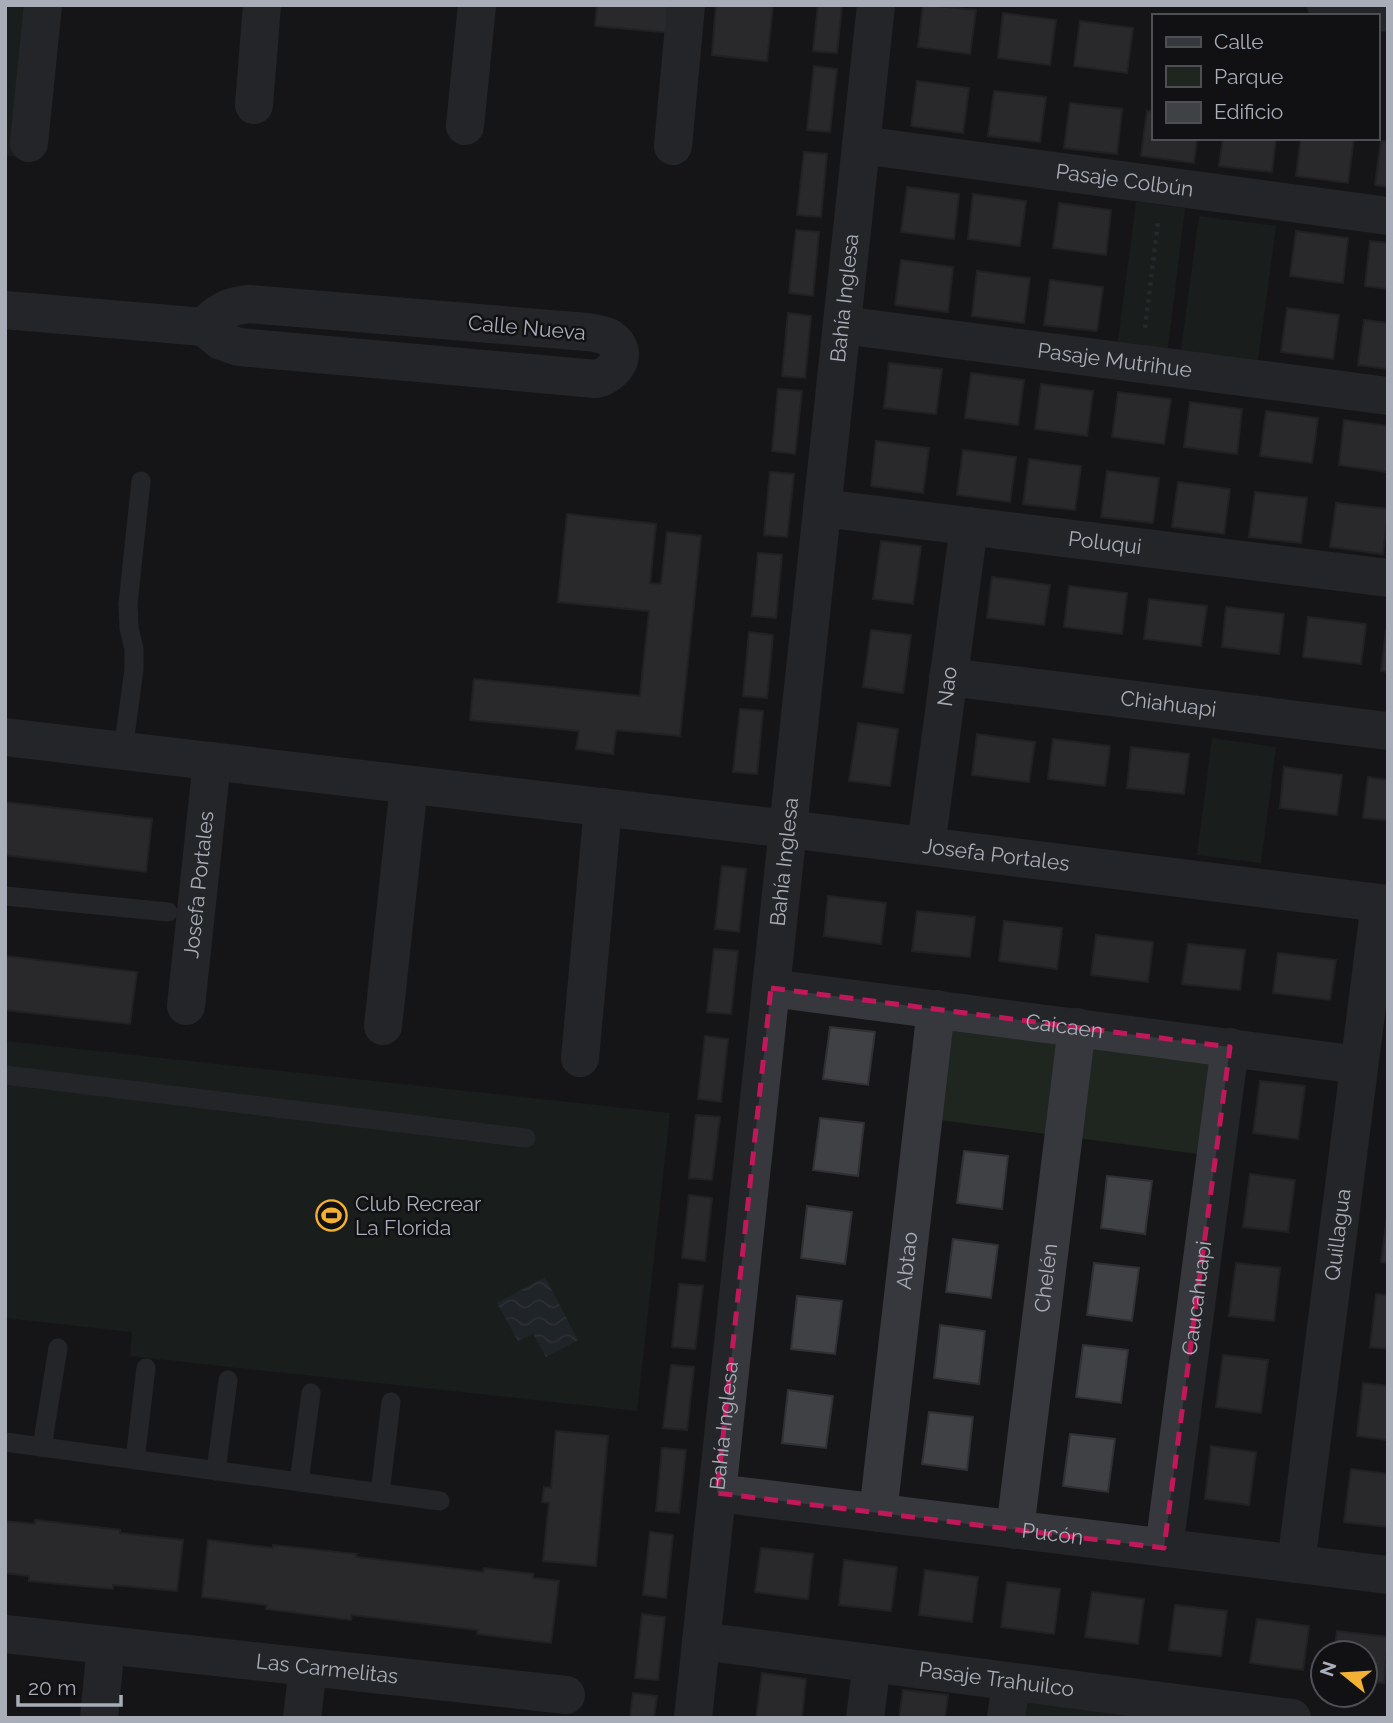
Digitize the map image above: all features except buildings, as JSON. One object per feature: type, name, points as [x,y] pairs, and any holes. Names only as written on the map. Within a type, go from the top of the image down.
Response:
[{"type":"street","points":[[29,143],[43,5]]},
{"type":"street","points":[[254,105],[262,5]]},
{"type":"street","points":[[465,126],[477,5]]},
{"type":"street","points":[[673,146],[687,5]]},
{"type":"street","name":"Bahía Inglesa","points":[[693,1718],[876,5]]},
{"type":"street","points":[[1326,5],[1388,13]]},
{"type":"street","name":"Pasaje Colbún","points":[[861,145],[1388,216]]},
{"type":"street","name":"Calle Nueva","points":[[5,310],[204,327],[221,341],[239,347],[596,379],[613,372],[619,358],[616,344],[609,337],[587,332],[249,304],[222,310],[204,327]]},
{"type":"street","name":"Pasaje Mutrihue","points":[[842,326],[1388,396]]},
{"type":"street","name":"Poluqui","points":[[822,508],[1388,578]]},
{"type":"street","name":"Nao","points":[[926,846],[969,526]]},
{"type":"street","name":"Chiahuapi","points":[[948,677],[1388,732]]},
{"type":"street","name":"Josefa Portales","points":[[5,737],[788,829],[1384,904]]},
{"type":"street","name":"Josefa Portales","points":[[186,1006],[212,761]]},
{"type":"street","points":[[383,1026],[409,785]]},
{"type":"street","points":[[580,1058],[603,807]]},
{"type":"street","name":"Quillagua","points":[[1296,1564],[1359,1065],[1384,904]]},
{"type":"street","name":"Caicaen","points":[[771,988],[1359,1065]]},
{"type":"street","name":"Abtao","points":[[878,1513],[936,1009]]},
{"type":"street","name":"Chelén","points":[[1015,1530],[1077,1027]]},
{"type":"street","name":"Caucahuapi","points":[[1164,1548],[1230,1047]]},
{"type":"street","name":"Pucón","points":[[717,1493],[1388,1575]]},
{"type":"street","name":"Las Carmelitas","points":[[5,1634],[308,1667],[508,1703],[566,1695]]},
{"type":"street","name":"Pasaje Trahuilco","points":[[701,1641],[872,1663],[1009,1700],[1291,1718]]},
{"type":"street","points":[[99,1718],[106,1645]]},
{"type":"street","points":[[865,1718],[872,1663]]},
{"type":"street","points":[[302,1718],[308,1667]]},
{"type":"lane","points":[[123,751],[134,669],[128,604],[141,481]]},
{"type":"lane","points":[[5,896],[169,912]]},
{"type":"lane","points":[[5,1075],[526,1138]]},
{"type":"lane","points":[[42,1447],[58,1348]]},
{"type":"lane","points":[[135,1460],[146,1368]]},
{"type":"lane","points":[[216,1471],[228,1380]]},
{"type":"lane","points":[[299,1482],[311,1393]]},
{"type":"lane","points":[[380,1493],[391,1402]]},
{"type":"lane","points":[[5,1442],[440,1501]]},
{"type":"path","points":[[1141,363],[1163,185]]},
{"type":"highlighted area","points":[[771,988],[1230,1047],[1164,1548],[717,1493]]},
{"type":"green space","points":[[5,5],[31,5],[19,157],[5,155]]},
{"type":"green space","points":[[1136,202],[1185,208],[1167,355],[1117,349]]},
{"type":"green space","points":[[1199,216],[1276,226],[1258,360],[1181,350]]},
{"type":"green space","points":[[1212,738],[1276,747],[1261,863],[1197,855]]},
{"type":"green space","points":[[951,1030],[1211,1064],[1199,1154],[939,1120]]},
{"type":"green space","name":"Club Recrear La Florida","points":[[5,1041],[670,1113],[637,1411],[130,1356],[132,1332],[5,1318]]},
{"type":"green space","points":[[1025,1699],[1138,1713],[1137,1718],[1023,1718]]},
{"type":"water","points":[[545,1277],[578,1340],[546,1357],[533,1334],[518,1341],[497,1303]]},
{"type":"place","name":"Club Recrear La Florida","points":[[332,1216]]}]
